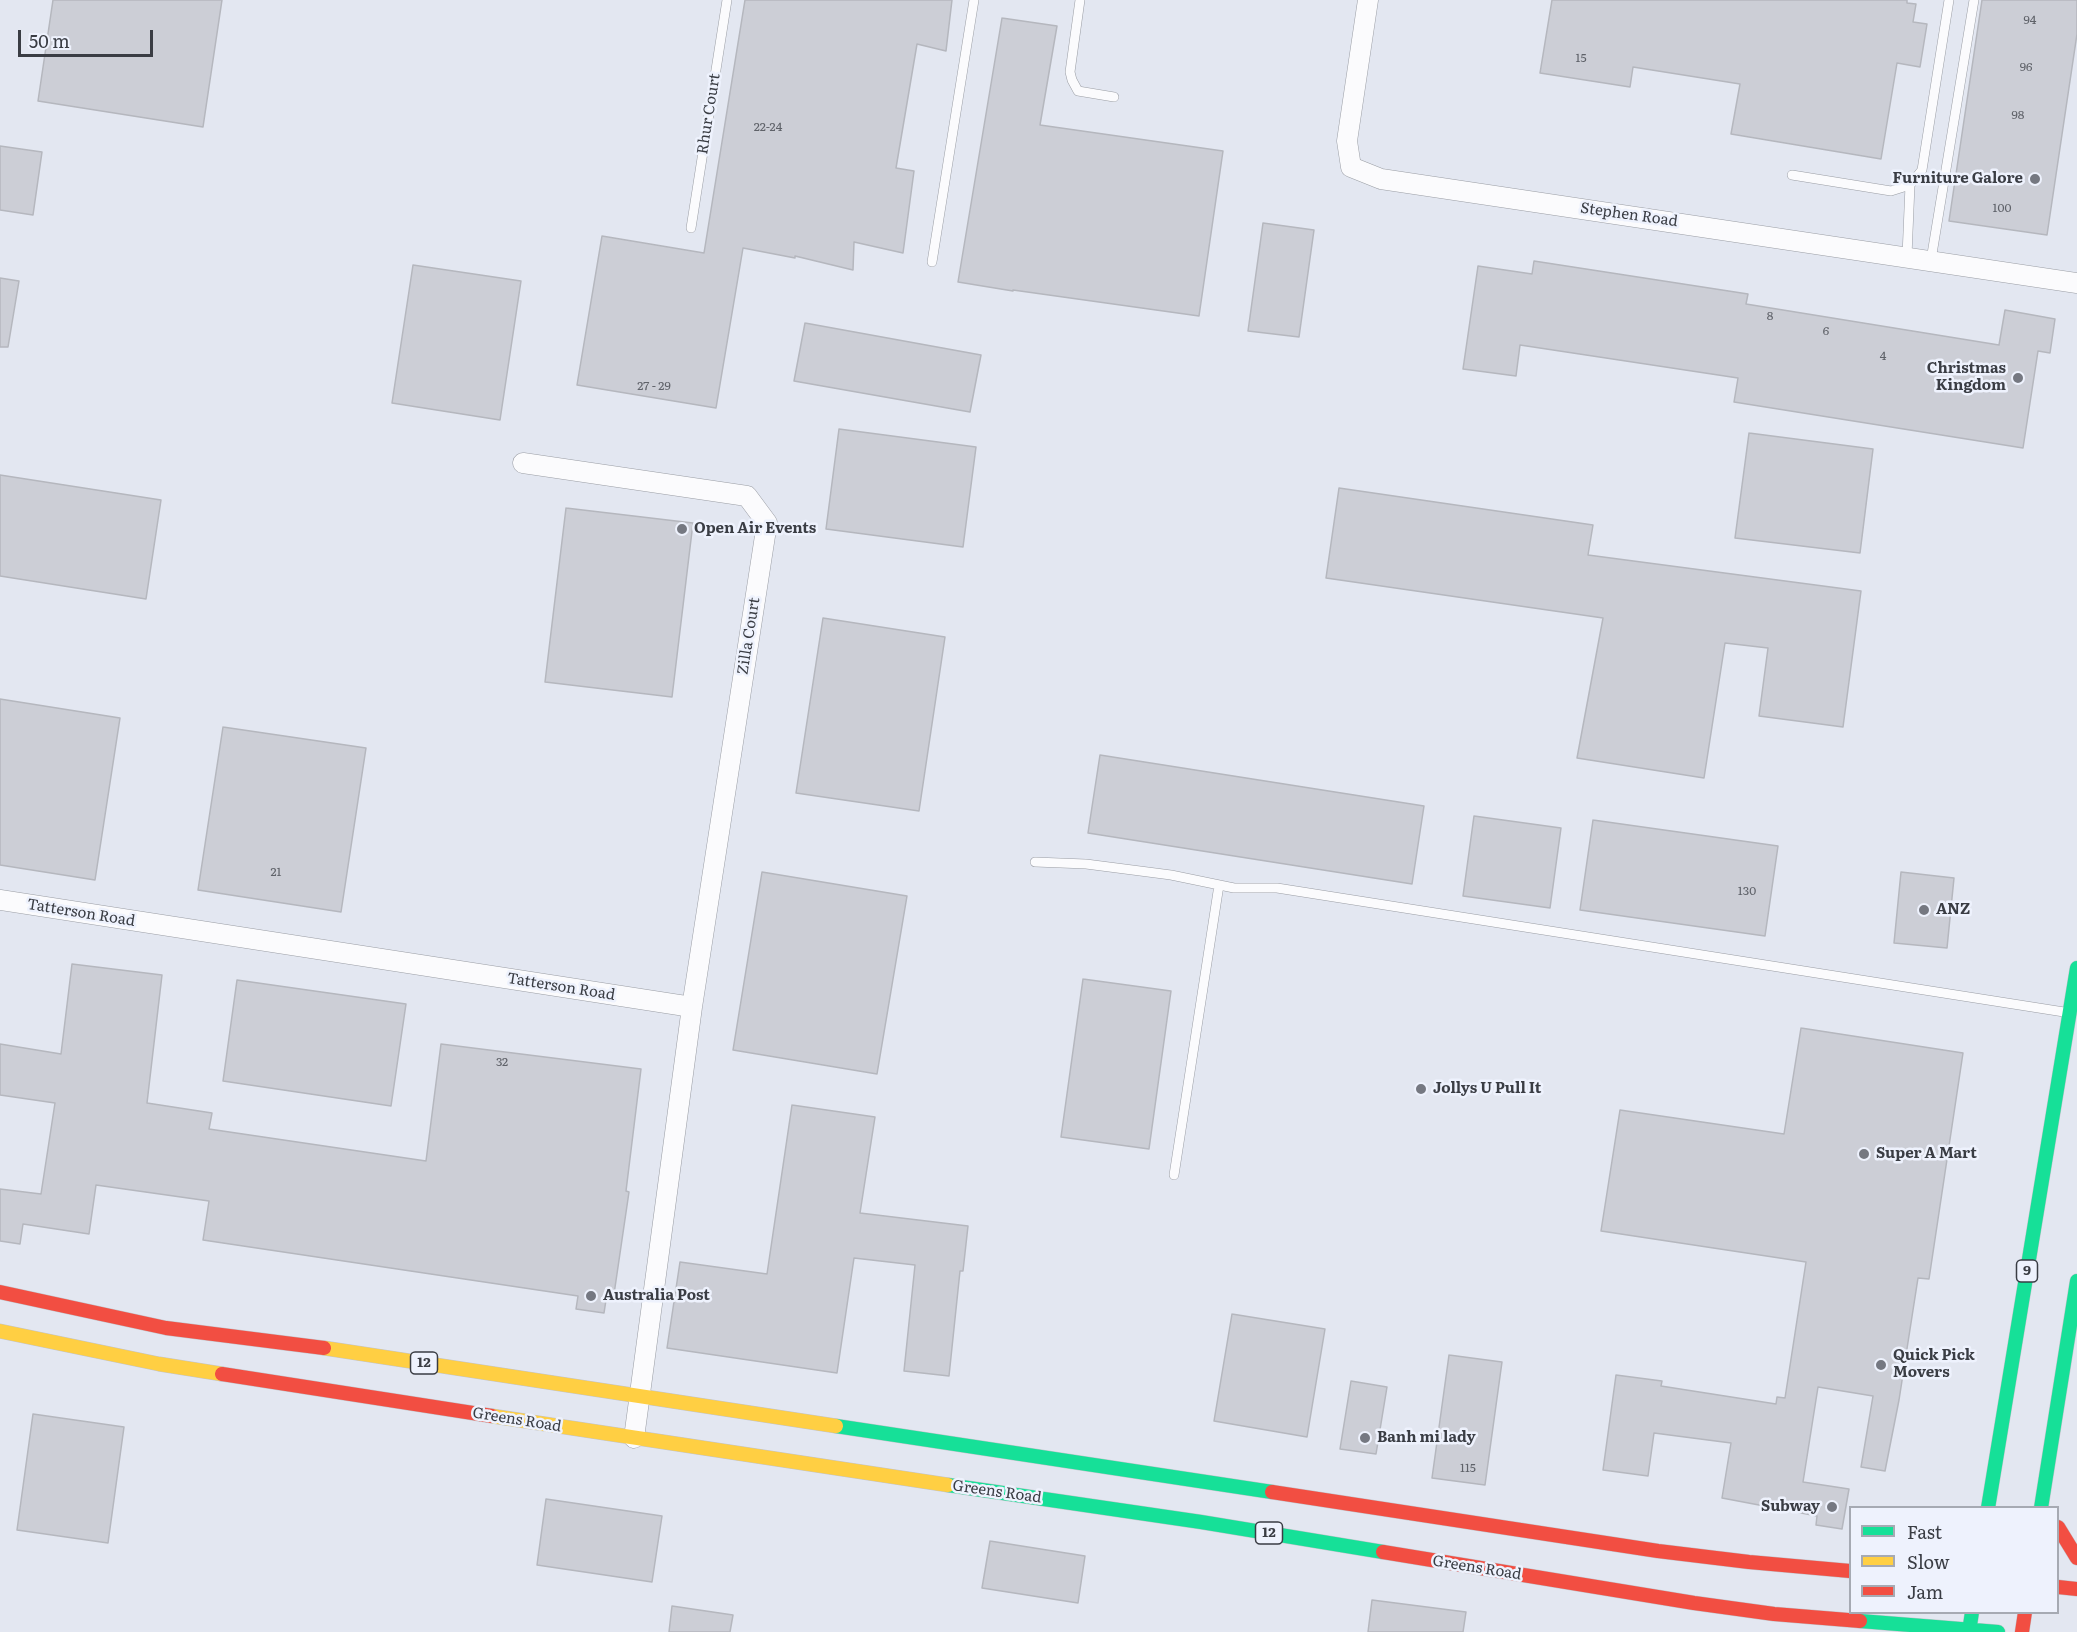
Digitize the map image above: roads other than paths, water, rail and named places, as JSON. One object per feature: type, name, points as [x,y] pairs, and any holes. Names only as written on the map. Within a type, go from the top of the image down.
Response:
[{"type":"main road","name":"9","points":[[1988,1506],[2072,1035],[2069,1013],[2077,968]]},
{"type":"main road","points":[[2043,1505],[2077,1281]]},
{"type":"main road","name":"12","points":[[0,1292],[208,1338],[297,1344],[1492,1531],[1849,1572]]},
{"type":"main road","name":"Greens Road","points":[[0,1331],[159,1364],[204,1367],[634,1438],[1487,1564],[1733,1609],[1907,1628],[1998,1632]]},
{"type":"main road","points":[[2059,1529],[2077,1558]]},
{"type":"main road","points":[[2059,1587],[2077,1589]]},
{"type":"main road","points":[[1969,1631],[1972,1614]]},
{"type":"main road","points":[[2022,1632],[2025,1614]]},
{"type":"street","name":"Stephen Road","points":[[1368,0],[1347,141],[1351,167],[1381,179],[2077,283]]},
{"type":"street","name":"Zilla Court","points":[[523,463],[747,496],[767,523],[692,1007]]},
{"type":"street","name":"Tatterson Road","points":[[0,900],[692,1007]]},
{"type":"street","points":[[634,1438],[692,1007]]},
{"type":"lane","name":"Rhur Court","points":[[691,228],[727,0]]},
{"type":"lane","points":[[932,262],[974,0]]},
{"type":"lane","points":[[1080,0],[1070,72],[1072,80],[1078,91],[1114,97]]},
{"type":"lane","points":[[1792,175],[1891,191],[1910,185],[1922,170],[1949,0]]},
{"type":"lane","points":[[1930,260],[1974,0]]},
{"type":"lane","points":[[1907,256],[1910,185]]},
{"type":"lane","points":[[1035,862],[1086,864],[1160,873],[1234,888],[1277,888],[2069,1013]]},
{"type":"lane","points":[[1174,1175],[1219,885]]},
{"type":"place","name":"Furniture Galore","points":[[2035,179]]},
{"type":"place","name":"Christmas Kingdom","points":[[2018,378]]},
{"type":"place","name":"Open Air Events","points":[[682,529]]},
{"type":"place","name":"ANZ","points":[[1924,910]]},
{"type":"place","name":"Jollys U Pull It","points":[[1421,1089]]},
{"type":"place","name":"Super A Mart","points":[[1864,1154]]},
{"type":"place","name":"Australia Post","points":[[591,1296]]},
{"type":"place","name":"Quick Pick Movers","points":[[1881,1365]]},
{"type":"place","name":"Banh mi lady","points":[[1365,1438]]},
{"type":"place","name":"Subway","points":[[1832,1507]]}]
